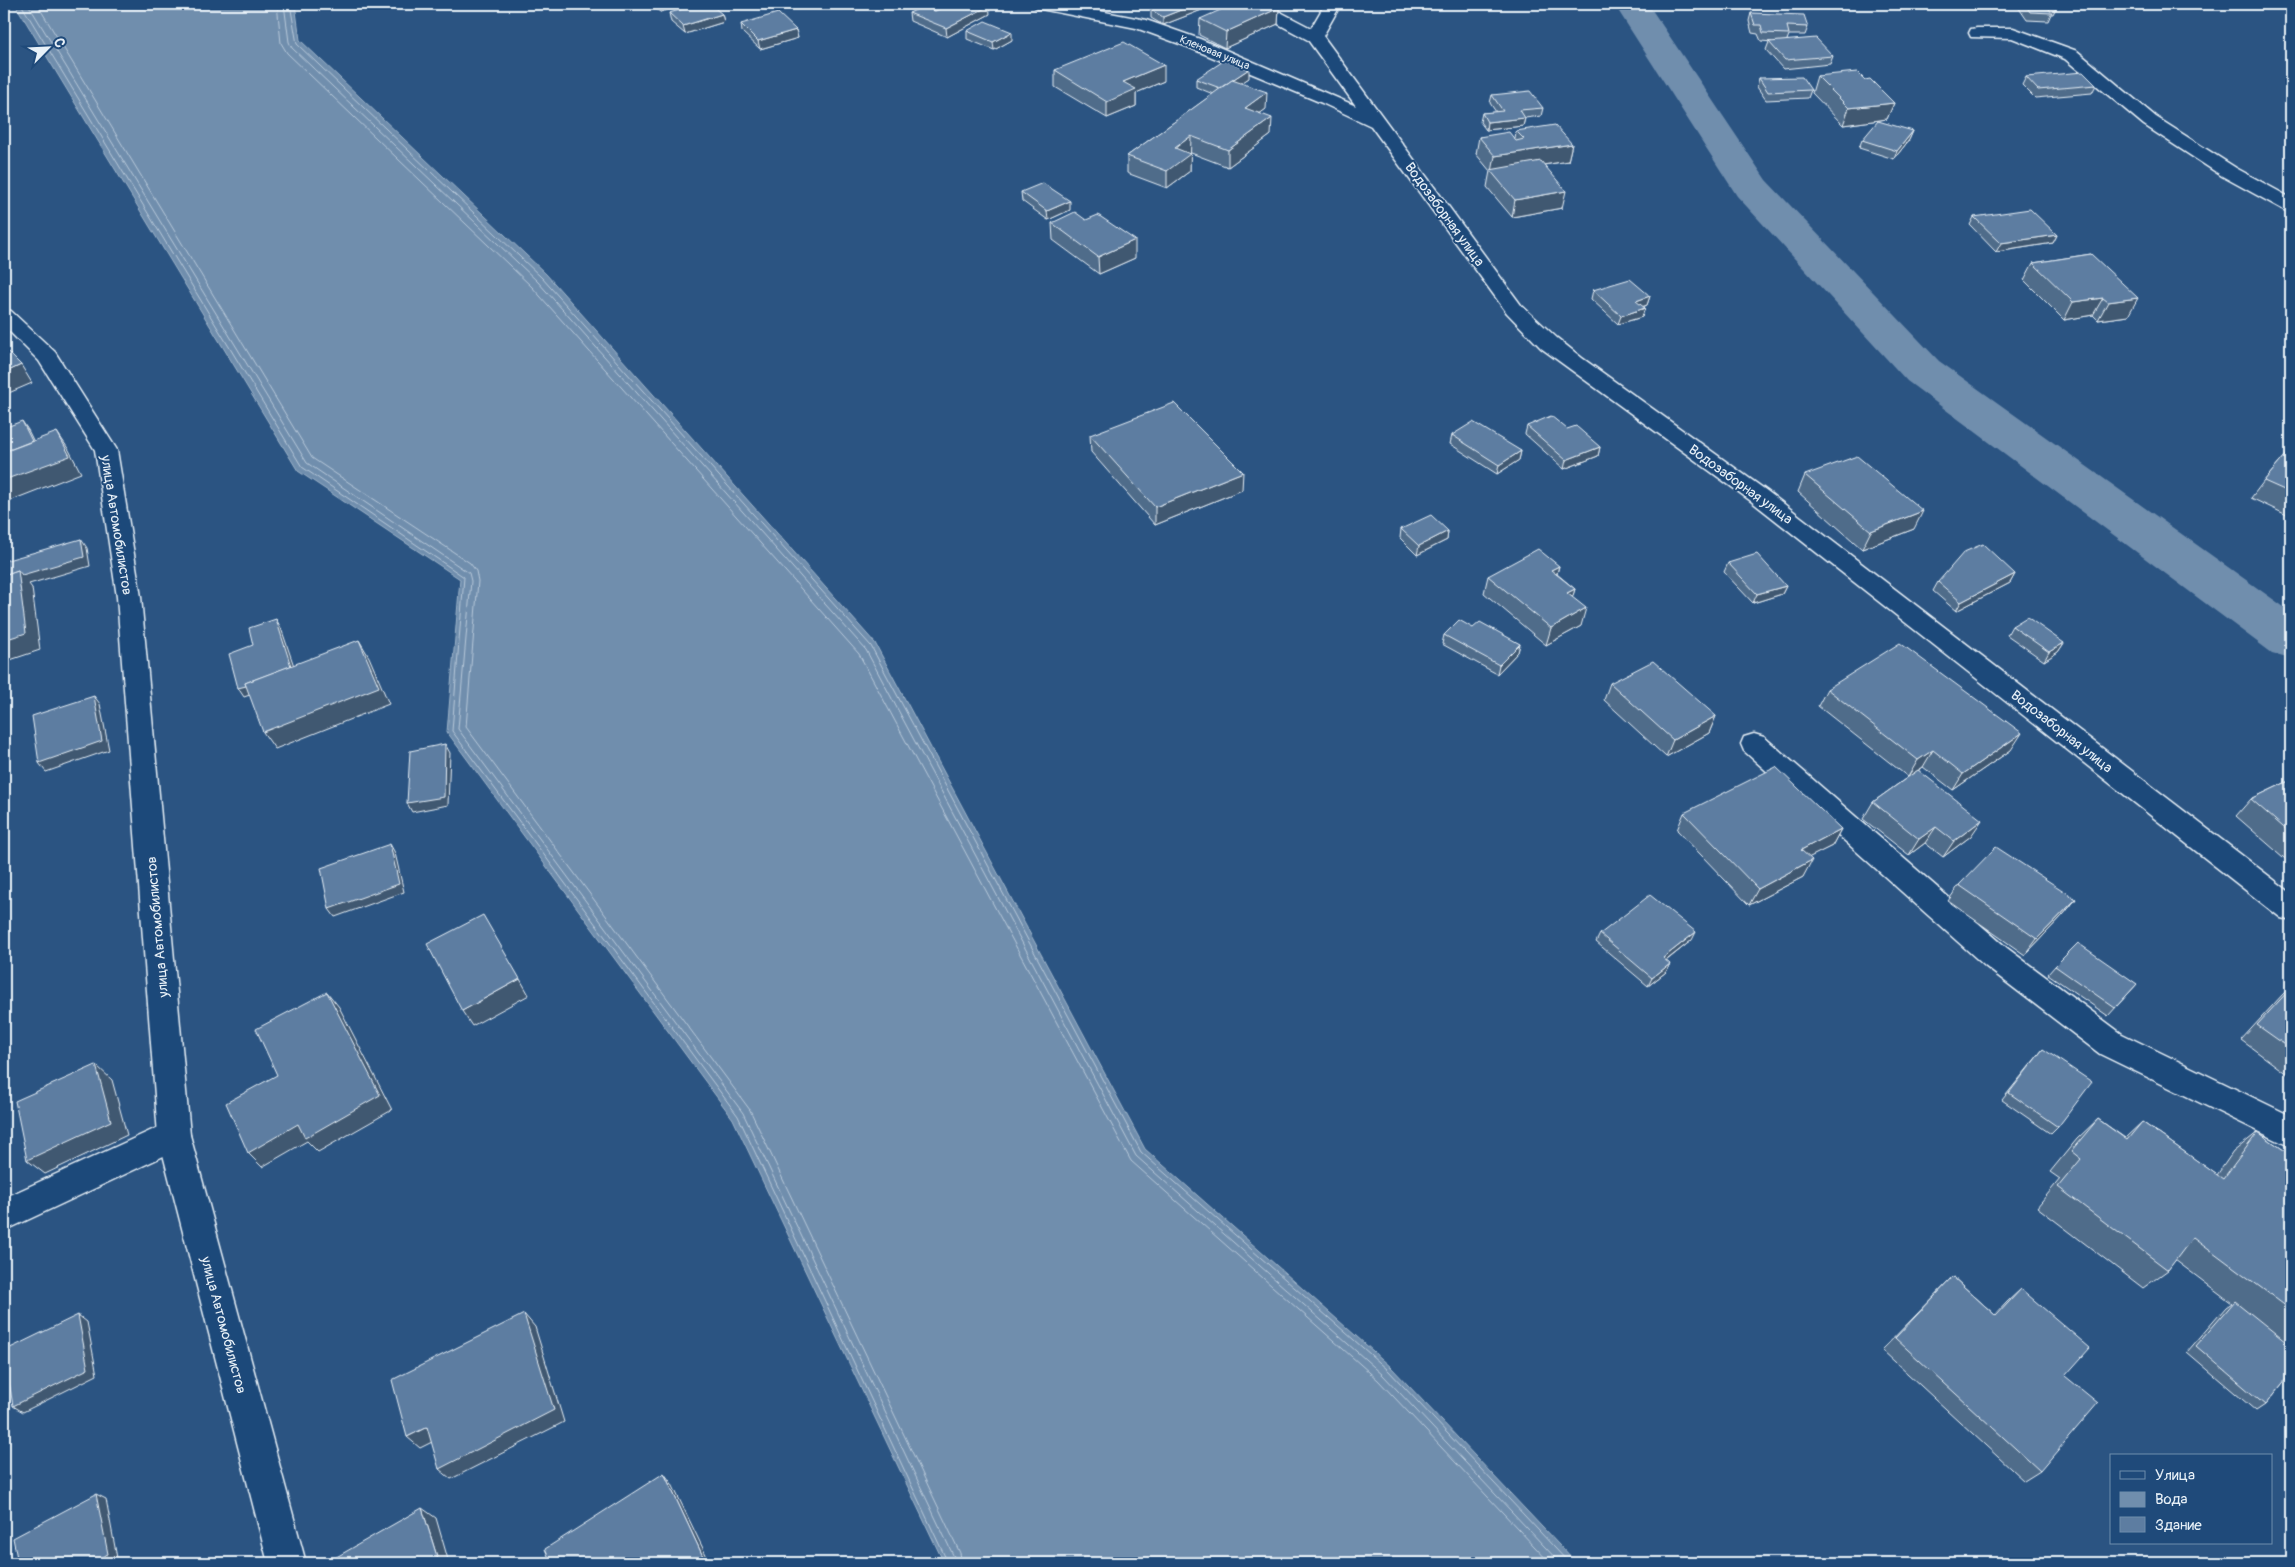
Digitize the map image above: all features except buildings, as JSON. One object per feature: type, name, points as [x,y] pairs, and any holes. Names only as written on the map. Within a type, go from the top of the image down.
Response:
[{"type":"street","name":"Кленовая улица","points":[[1041,4],[1140,24],[1194,43],[1328,98],[1381,125]]},
{"type":"street","name":"Водозаборная улица","points":[[1253,4],[1314,36],[1514,309],[1549,344],[1759,496],[2291,909]]},
{"type":"street","points":[[1314,36],[1333,4]]},
{"type":"street","points":[[1977,33],[2013,33],[2071,55],[2150,121],[2229,172],[2291,206]]},
{"type":"street","name":"улица Автомобилистов","points":[[4,315],[47,356],[106,450],[129,597],[174,1136],[287,1563]]},
{"type":"street","points":[[1754,744],[1899,874],[1996,957],[2111,1044],[2291,1132]]},
{"type":"street","points":[[4,1215],[174,1136]]},
{"type":"water","points":[[15,4],[295,4],[300,40],[546,274],[875,643],[1145,1149],[1391,1367],[1576,1563],[944,1563],[733,1119],[447,732],[460,579],[298,471]]},
{"type":"waterway","points":[[1631,4],[1751,188],[1923,371],[2291,639]]}]
